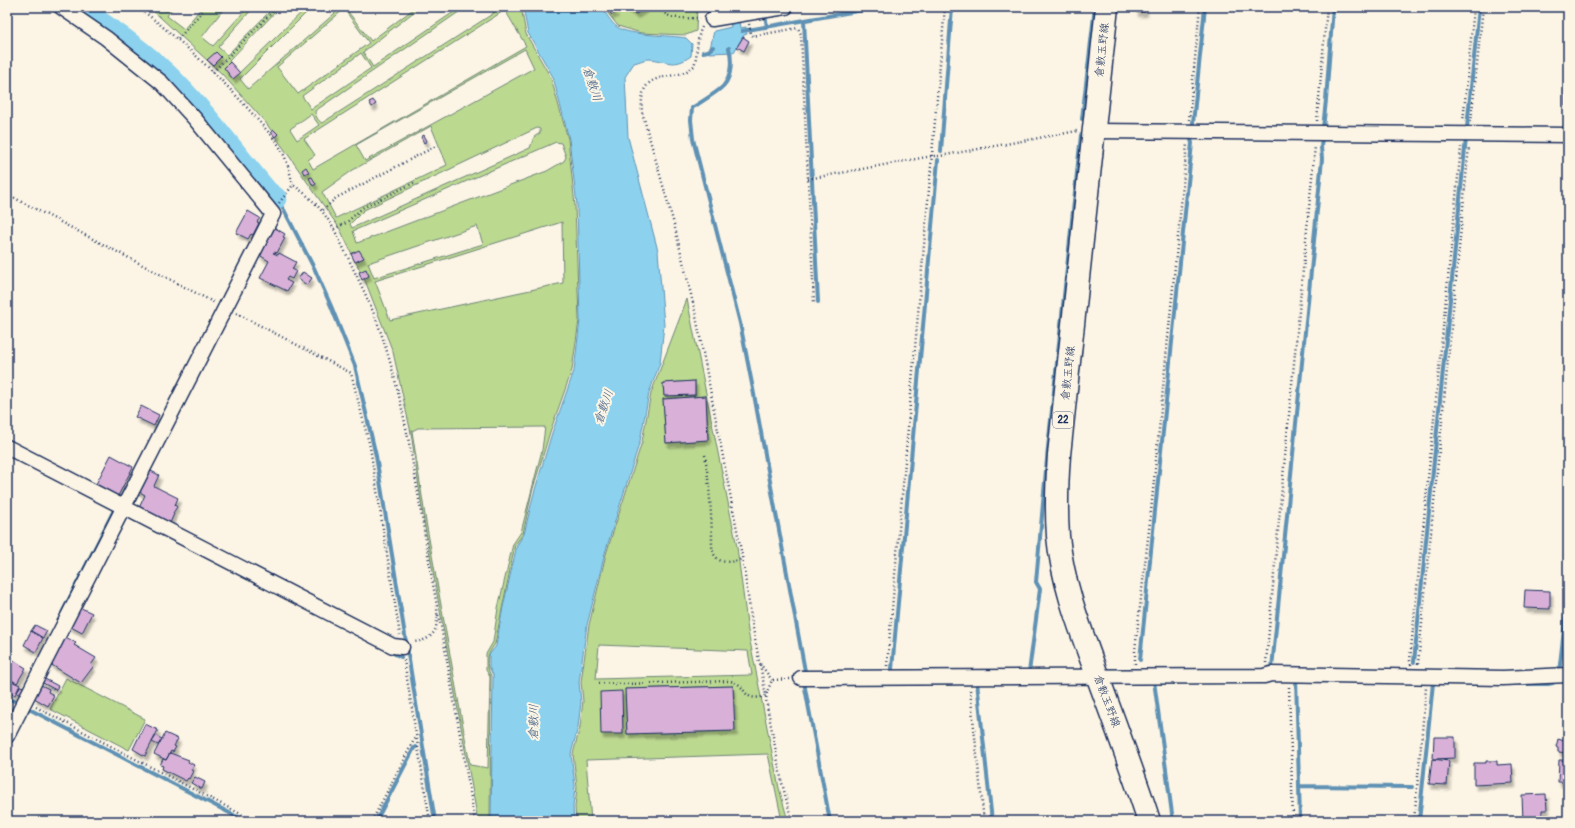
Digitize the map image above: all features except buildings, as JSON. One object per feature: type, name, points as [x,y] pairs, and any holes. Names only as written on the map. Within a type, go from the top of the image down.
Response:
[{"type":"main road","name":"倉敷玉野線","points":[[1107,7],[1060,447],[1056,495],[1058,537],[1066,581],[1079,625],[1133,770],[1149,821]]},
{"type":"street","points":[[7,736],[123,507],[221,306],[273,214],[195,120],[162,83],[106,38],[61,7]]},
{"type":"street","points":[[712,19],[786,7]]},
{"type":"street","points":[[1094,131],[1187,133],[1568,135]]},
{"type":"street","points":[[7,446],[393,646],[406,645]]},
{"type":"street","points":[[805,678],[1264,676],[1271,674],[1503,678],[1561,675]]},
{"type":"path","points":[[138,7],[178,39],[214,72],[240,100],[282,151],[288,162],[293,185],[301,190],[323,210],[334,229],[382,334],[391,363],[402,409],[437,606],[437,615],[432,635],[428,640],[406,645]]},
{"type":"path","points":[[178,39],[202,13],[204,7]]},
{"type":"path","points":[[214,72],[277,7]]},
{"type":"path","points":[[886,678],[945,7]]},
{"type":"path","points":[[1136,676],[1135,650],[1187,155],[1187,133],[1200,7]]},
{"type":"path","points":[[1271,674],[1266,665],[1266,658],[1321,133],[1327,7]]},
{"type":"path","points":[[1474,7],[1466,134],[1418,666],[1412,665],[1410,661],[1466,134],[1483,7]]},
{"type":"path","points":[[659,8],[664,14],[670,17],[712,19]]},
{"type":"path","points":[[712,19],[702,27],[700,32],[694,66],[685,72],[664,76],[649,84],[645,88],[641,103],[645,125],[674,224],[695,311],[743,559],[752,623],[782,783],[792,821]]},
{"type":"path","points":[[749,24],[751,34],[756,36],[798,28],[800,31],[809,179],[814,303]]},
{"type":"path","points":[[809,179],[1082,130],[1094,131]]},
{"type":"path","points":[[323,210],[336,198],[436,146]]},
{"type":"path","points":[[334,229],[346,224],[362,208],[414,183]]},
{"type":"path","points":[[281,201],[293,185]]},
{"type":"path","points":[[7,194],[351,373],[370,447],[406,645],[416,735],[430,821]]},
{"type":"path","points":[[705,455],[711,498],[712,548],[715,557],[729,562],[743,559]]},
{"type":"path","points":[[437,615],[441,626],[475,821]]},
{"type":"path","points":[[759,662],[772,680]]},
{"type":"path","points":[[1289,674],[1293,821]]},
{"type":"path","points":[[772,680],[805,678]]},
{"type":"path","points":[[766,696],[772,680]]},
{"type":"path","points":[[599,683],[623,684],[730,681],[738,684],[748,696],[754,698],[766,696]]},
{"type":"path","points":[[970,684],[984,821]]},
{"type":"path","points":[[1414,821],[1425,684]]},
{"type":"path","points":[[25,701],[254,821]]},
{"type":"path","points":[[372,821],[416,735]]},
{"type":"green space","points":[[149,7],[161,7],[166,11],[169,7],[173,7],[167,16],[184,29],[202,7],[213,7],[219,11],[222,7],[225,7],[202,37],[213,46],[248,7],[254,7],[218,47],[227,55],[274,7],[280,7],[229,61],[239,73],[307,7],[312,7],[240,79],[248,89],[342,7],[346,7],[345,8],[371,41],[416,7],[420,7],[363,52],[373,67],[461,7],[466,7],[315,111],[317,118],[322,123],[494,13],[490,7],[521,7],[526,34],[551,78],[568,139],[575,206],[579,320],[572,370],[550,432],[532,492],[523,534],[515,545],[495,644],[487,660],[491,676],[490,821],[478,821],[424,522],[411,433],[393,352],[366,283],[340,229],[266,123],[222,74]],"holes":[[[344,9],[369,43],[298,94],[277,67]],[[505,10],[526,46],[313,169],[308,160],[315,155],[304,139]],[[525,49],[534,68],[365,161],[356,145]],[[361,53],[371,68],[311,109],[302,96]],[[311,114],[319,125],[297,140],[290,129]],[[431,126],[447,165],[336,218],[322,192],[353,170]],[[537,128],[540,129],[540,133],[534,137],[530,148],[352,228],[350,224],[364,210]],[[556,142],[561,143],[566,157],[564,161],[547,171],[357,243],[353,231]],[[562,222],[563,283],[390,320],[375,281]],[[477,226],[483,244],[374,278],[368,263]],[[545,427],[542,450],[521,532],[513,544],[498,608],[493,642],[486,654],[486,670],[490,677],[488,768],[470,765],[426,522],[412,431],[418,428]]]},
{"type":"green space","points":[[603,7],[625,7],[636,14],[646,7],[697,7],[696,31],[686,35],[641,33],[618,26]]},
{"type":"green space","points":[[687,299],[737,547],[748,631],[779,788],[788,821],[782,821],[768,754],[586,760],[591,821],[576,821],[575,807],[577,787],[573,754],[580,727],[583,701],[581,682],[589,625],[606,554],[642,442],[651,393]],"holes":[[[695,381],[695,395],[664,396],[663,383]],[[706,396],[708,440],[666,443],[663,399]],[[599,645],[748,651],[752,675],[596,679]],[[733,686],[734,731],[627,734],[625,689]]]},
{"type":"green space","points":[[66,678],[145,719],[129,750],[50,709]]},
{"type":"water","name":"倉敷川","points":[[523,7],[601,7],[613,23],[623,30],[640,34],[686,38],[692,44],[691,56],[685,60],[670,63],[649,59],[643,60],[634,63],[625,77],[628,137],[658,251],[664,325],[660,363],[649,393],[640,441],[605,553],[587,625],[579,682],[581,702],[578,727],[571,754],[575,786],[573,807],[574,821],[491,821],[493,675],[489,667],[489,655],[496,646],[517,545],[524,534],[534,493],[552,433],[574,371],[580,320],[577,205],[569,139],[553,77],[528,33]]},
{"type":"water","points":[[739,20],[740,28],[746,27],[747,34],[744,35],[734,52],[709,53],[714,31],[731,27],[730,22]]},
{"type":"waterway","points":[[77,7],[135,48],[167,75],[206,118],[267,192],[275,198]]},
{"type":"waterway","points":[[742,31],[880,7]]},
{"type":"waterway","points":[[941,151],[952,7]]},
{"type":"waterway","points":[[1082,119],[1095,7]]},
{"type":"waterway","points":[[1140,660],[1192,143],[1190,133],[1193,123],[1205,7]]},
{"type":"waterway","points":[[1272,668],[1322,159],[1321,147],[1333,7]]},
{"type":"waterway","points":[[1414,662],[1479,7]]},
{"type":"waterway","points":[[765,14],[767,27]]},
{"type":"waterway","points":[[804,20],[818,302]]},
{"type":"waterway","points":[[703,52],[708,51],[713,47]]},
{"type":"waterway","points":[[729,48],[731,67],[727,81],[722,88],[692,108],[691,120],[693,139],[740,323],[805,671],[805,688],[830,821]]},
{"type":"waterway","points":[[1029,672],[1040,589],[1036,582],[1048,448],[1081,135]]},
{"type":"waterway","points":[[892,669],[938,160]]},
{"type":"waterway","points":[[275,198],[284,210],[315,270],[355,366],[376,456],[435,821]]},
{"type":"waterway","points":[[62,613],[115,508]]},
{"type":"waterway","points":[[1559,673],[1568,595]]},
{"type":"waterway","points":[[389,651],[401,657]]},
{"type":"waterway","points":[[1296,678],[1300,821]]},
{"type":"waterway","points":[[1520,684],[1548,684],[1557,680]]},
{"type":"waterway","points":[[1154,681],[1173,821]]},
{"type":"waterway","points":[[1419,821],[1433,683],[1431,681]]},
{"type":"waterway","points":[[977,682],[992,821]]},
{"type":"waterway","points":[[7,698],[19,703]]},
{"type":"waterway","points":[[29,709],[245,821]]},
{"type":"waterway","points":[[376,821],[414,748],[416,747]]},
{"type":"waterway","points":[[1299,786],[1412,787]]}]
